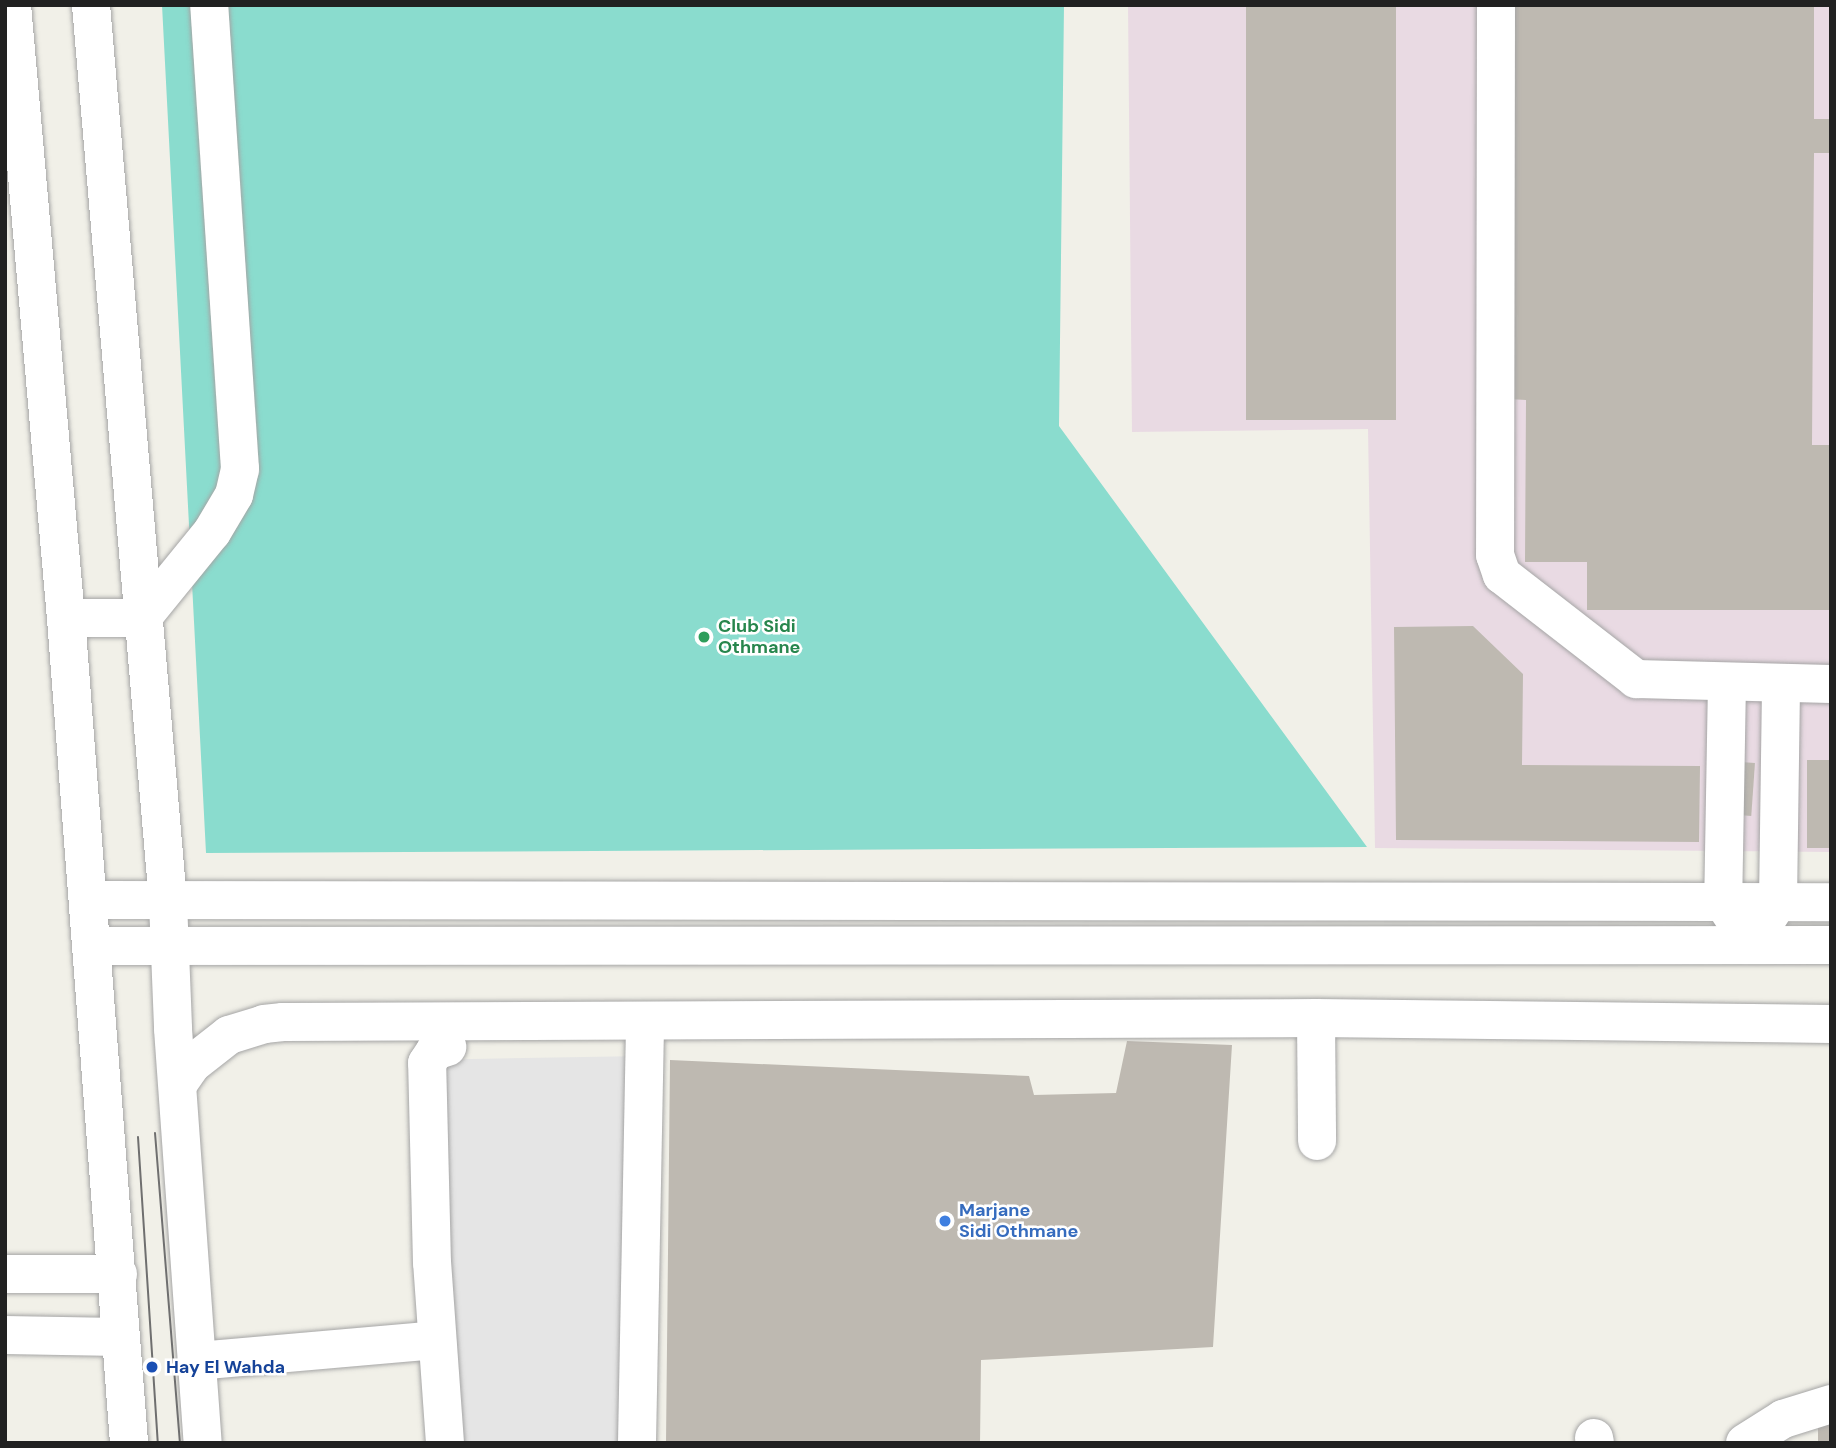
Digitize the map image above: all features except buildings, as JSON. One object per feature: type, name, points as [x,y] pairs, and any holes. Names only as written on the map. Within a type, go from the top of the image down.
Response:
[{"type":"street","points":[[12,5],[66,618],[129,1443]]},
{"type":"street","points":[[91,5],[168,902],[202,1443]]},
{"type":"street","points":[[142,618],[212,532],[234,495],[240,470],[209,5]]},
{"type":"street","points":[[1496,5],[1497,565],[1510,584],[1636,679],[1831,684]]},
{"type":"street","points":[[66,618],[142,618]]},
{"type":"street","points":[[1727,682],[1723,902],[1751,944]]},
{"type":"street","points":[[1751,944],[1778,902],[1782,683]]},
{"type":"street","points":[[88,900],[1831,902]]},
{"type":"street","points":[[92,946],[1831,945]]},
{"type":"street","points":[[178,1084],[192,1064],[209,1048],[229,1035],[264,1024],[1316,1018],[1831,1024]]},
{"type":"street","points":[[1316,1018],[1317,1141]]},
{"type":"street","points":[[637,1443],[645,1021]]},
{"type":"street","points":[[445,1443],[437,1340],[427,1063],[435,1051],[447,1047]]},
{"type":"street","points":[[5,1274],[118,1274]]},
{"type":"street","points":[[5,1335],[119,1337]]},
{"type":"street","points":[[197,1361],[437,1340]]},
{"type":"street","points":[[1745,1443],[1783,1419],[1831,1405]]},
{"type":"shaded area","name":"Club Sidi Othmane","points":[[162,5],[1064,5],[1059,426],[1367,847],[206,853]]},
{"type":"shaded area","points":[[1128,5],[1831,5],[1831,852],[1375,848],[1368,429],[1132,432]]},
{"type":"shaded area","points":[[644,1056],[651,1443],[440,1443],[433,1060]]},
{"type":"tram line","points":[[155,1133],[180,1443]]},
{"type":"tram line","points":[[138,1137],[158,1443]]},
{"type":"place","name":"Club Sidi Othmane","points":[[704,637]]},
{"type":"place","name":"Marjane Sidi Othmane","points":[[945,1221]]},
{"type":"place","name":"Hay El Wahda","points":[[152,1367]]}]
